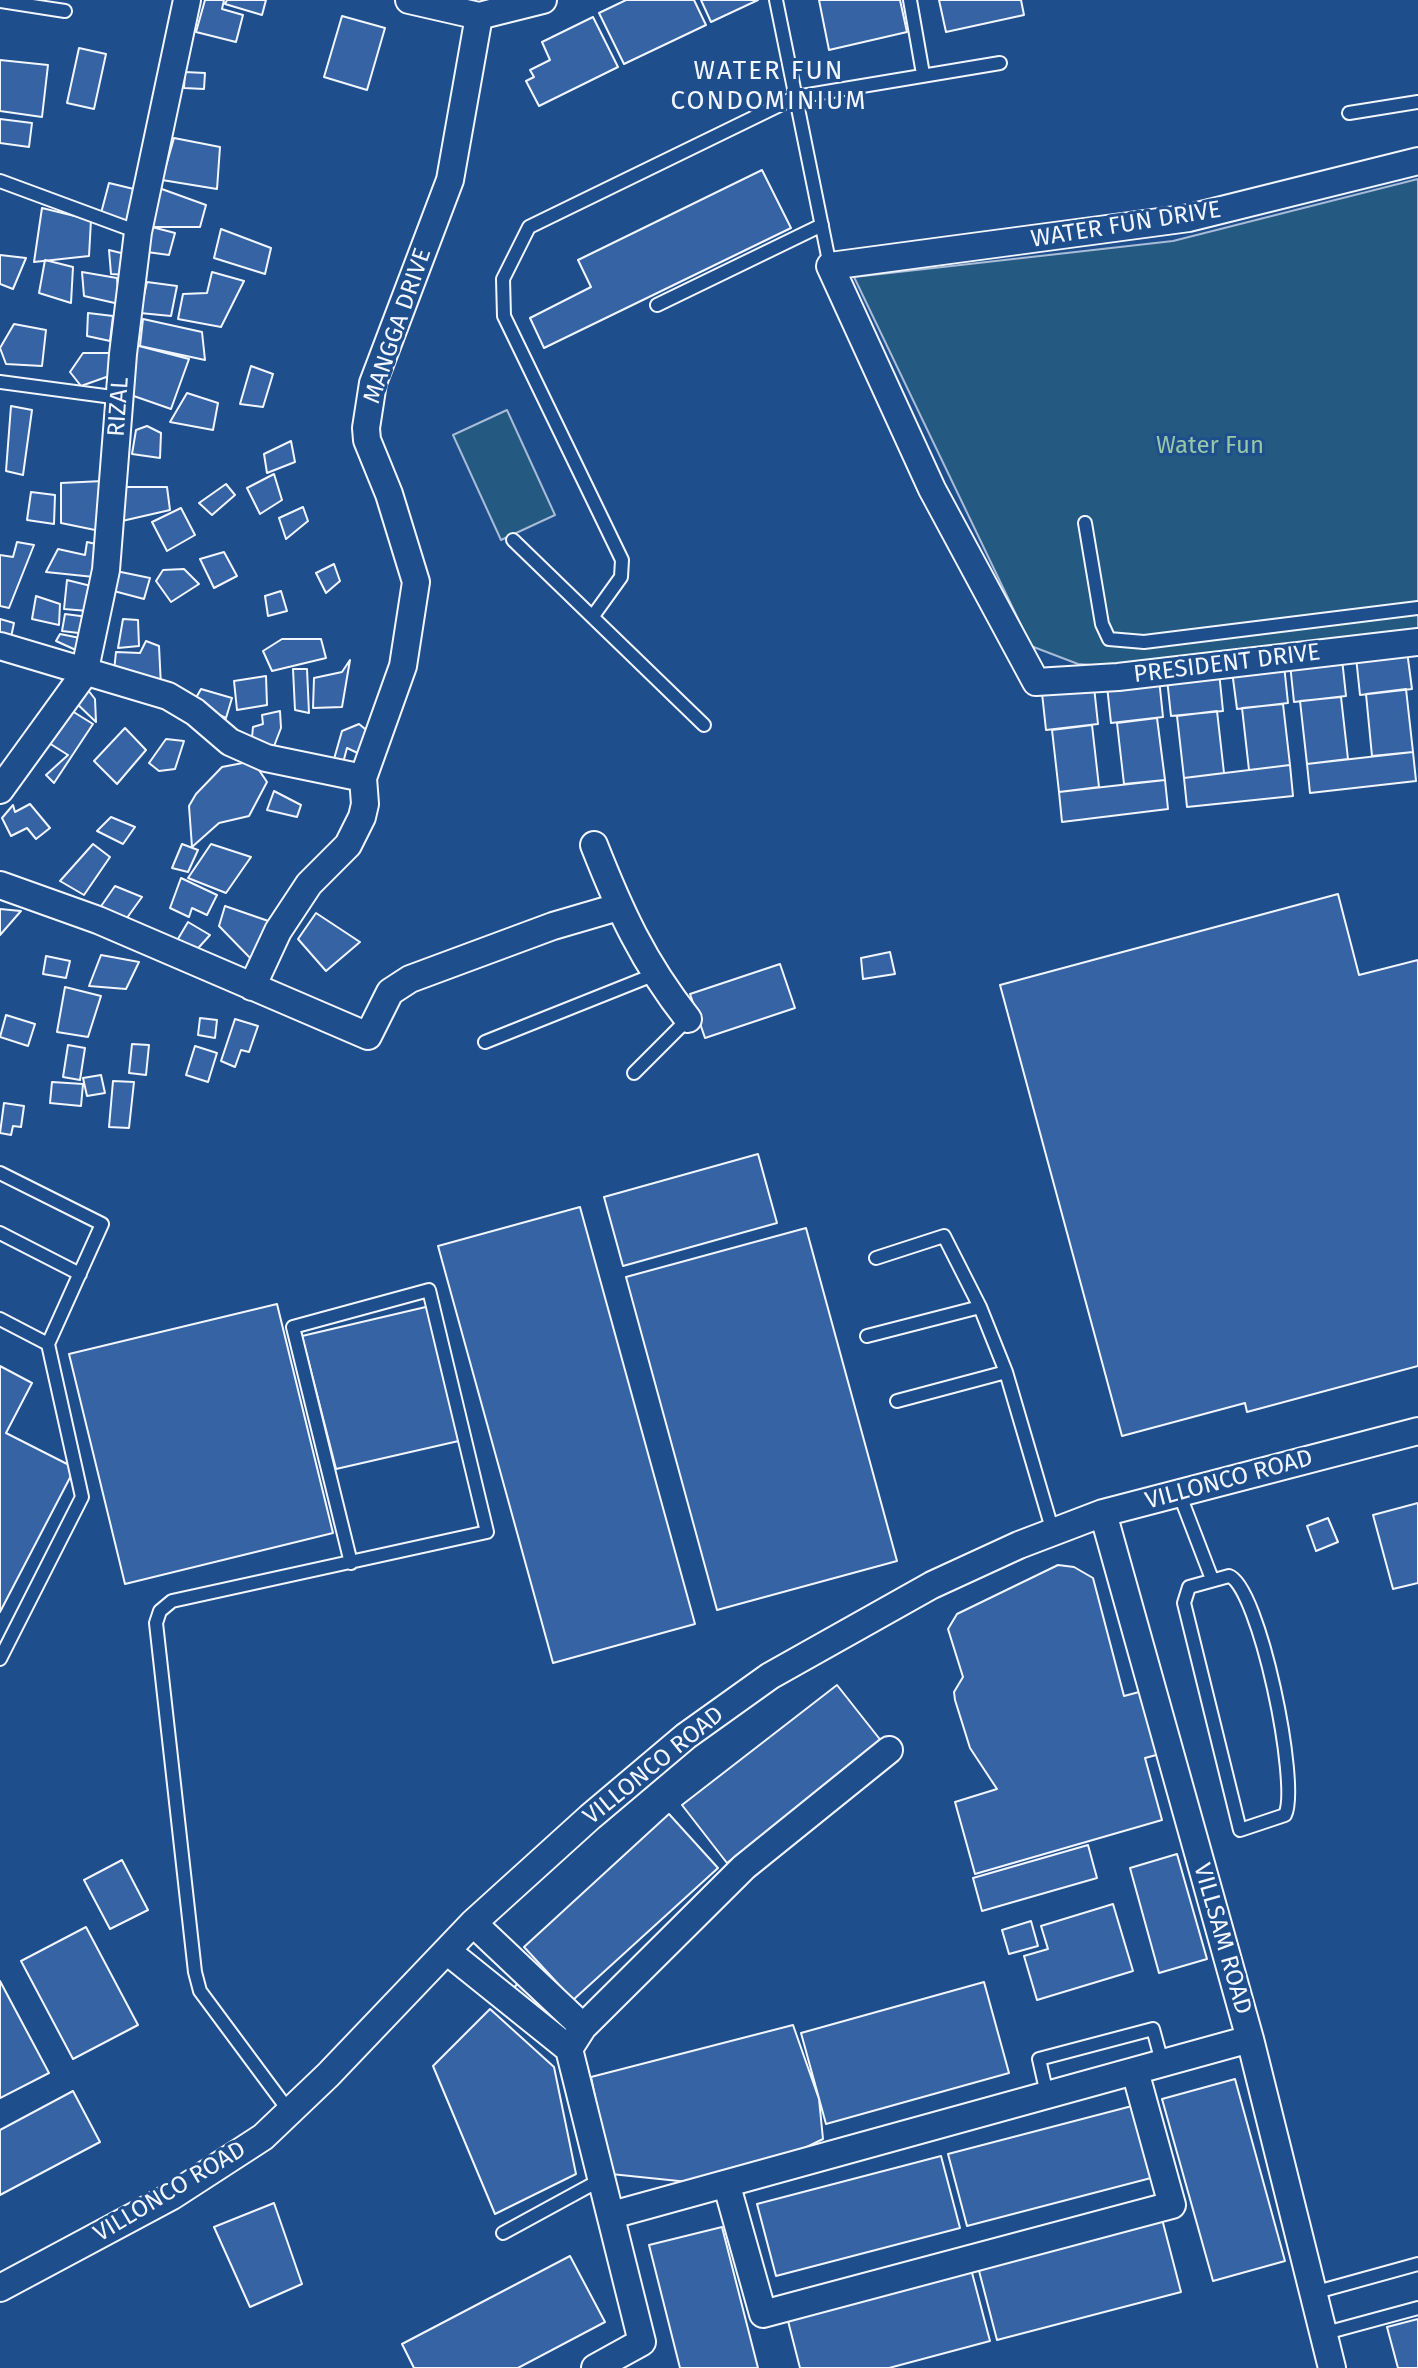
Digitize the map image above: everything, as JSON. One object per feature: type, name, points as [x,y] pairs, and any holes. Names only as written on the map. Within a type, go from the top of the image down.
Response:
[{"type":"street","name":"RIZAL","points":[[0,790],[84,674],[106,570],[138,232],[187,0]]},
{"type":"street","points":[[409,0],[479,16],[543,0]]},
{"type":"street","name":"MANGGA DRIVE","points":[[252,987],[278,931],[309,884],[348,845],[362,817],[365,804],[363,778],[403,666],[416,582],[389,494],[367,440],[370,396],[450,180],[479,16]]},
{"type":"street","name":"WATER FUN DRIVE","points":[[830,266],[1189,218],[1418,161]]},
{"type":"street","name":"PRESIDENT DRIVE","points":[[830,266],[932,489],[1036,682],[1118,677],[1418,642]]},
{"type":"street","points":[[0,646],[84,674],[168,696],[195,712],[230,742],[266,758],[363,778]]},
{"type":"street","points":[[594,845],[618,907],[653,975],[688,1019]]},
{"type":"street","points":[[0,885],[98,920],[368,1036],[390,992],[410,979],[553,926],[618,907]]},
{"type":"street","name":"VILLONCO ROAD","points":[[0,2288],[172,2196],[263,2137],[473,1923],[686,1736],[770,1676],[932,1585],[1103,1513],[1418,1431]]},
{"type":"street","name":"VILLSAM ROAD","points":[[1103,1513],[1250,2039],[1311,2294],[1332,2368]]},
{"type":"street","points":[[569,2049],[583,2027],[744,1867],[889,1750]]},
{"type":"street","points":[[473,1923],[583,2027]]},
{"type":"street","points":[[447,1951],[569,2049],[642,2342],[595,2368]]},
{"type":"street","points":[[485,1982],[509,1957]]},
{"type":"street","points":[[612,2215],[727,2186],[1250,2039]]},
{"type":"street","points":[[727,2186],[763,2314],[1172,2205],[1135,2071]]},
{"type":"lane","points":[[776,0],[830,266]]},
{"type":"lane","points":[[910,0],[923,74]]},
{"type":"lane","points":[[0,1],[65,11]]},
{"type":"lane","points":[[593,616],[621,577],[622,560],[504,316],[503,279],[529,227],[796,97],[1000,63]]},
{"type":"lane","points":[[1349,113],[1418,102]]},
{"type":"lane","points":[[0,181],[138,232]]},
{"type":"lane","points":[[657,305],[822,225]]},
{"type":"lane","points":[[0,382],[120,398]]},
{"type":"lane","points":[[1085,523],[1102,624],[1109,639],[1144,642],[1418,608]]},
{"type":"lane","points":[[513,540],[704,725]]},
{"type":"lane","points":[[485,1042],[653,975]]},
{"type":"lane","points":[[634,1073],[688,1019]]},
{"type":"lane","points":[[0,1173],[102,1224],[48,1344],[82,1497],[0,1659]]},
{"type":"lane","points":[[0,1233],[80,1274]]},
{"type":"lane","points":[[876,1258],[944,1236],[980,1307],[1006,1372],[1053,1532]]},
{"type":"lane","points":[[289,2111],[200,1991],[195,1972],[156,1623],[160,1611],[172,1601],[351,1563],[487,1532],[429,1290],[293,1327],[351,1563]]},
{"type":"lane","points":[[867,1336],[980,1307]]},
{"type":"lane","points":[[0,1319],[48,1344]]},
{"type":"lane","points":[[897,1401],[1006,1372]]},
{"type":"lane","points":[[1179,1493],[1212,1579]]},
{"type":"lane","points":[[1233,1577],[1248,1601],[1272,1683],[1290,1783],[1290,1803],[1285,1815],[1240,1830],[1184,1609],[1188,1588],[1212,1579],[1233,1577]]},
{"type":"lane","points":[[1047,2094],[1039,2059],[1153,2029],[1162,2062]]},
{"type":"lane","points":[[503,2233],[602,2179]]},
{"type":"lane","points":[[1311,2294],[1418,2264]]},
{"type":"lane","points":[[1322,2334],[1418,2308]]},
{"type":"green space","name":"Water Fun","points":[[1418,179],[1418,631],[1117,667],[1078,664],[1031,646],[854,277],[1173,241]]},
{"type":"green space","points":[[507,410],[555,515],[501,540],[453,435]]},
{"type":"building","points":[[205,0],[224,0],[222,9],[243,15],[236,42],[196,32]]},
{"type":"building","points":[[227,0],[266,0],[262,15],[225,4]]},
{"type":"building","points":[[626,0],[694,0],[706,25],[624,64],[599,13]]},
{"type":"building","points":[[701,0],[758,0],[711,22]]},
{"type":"building","points":[[819,0],[900,0],[907,32],[829,50]]},
{"type":"building","points":[[939,0],[1021,0],[1024,15],[946,32]]},
{"type":"building","points":[[342,16],[385,28],[367,90],[324,77]]},
{"type":"building","points":[[593,17],[618,67],[539,106],[526,81],[534,77],[530,70],[550,60],[542,42]]},
{"type":"building","points":[[79,48],[106,54],[94,109],[67,103]]},
{"type":"building","points":[[0,60],[48,65],[42,117],[0,111]]},
{"type":"building","points":[[185,72],[205,73],[204,89],[184,88]]},
{"type":"building","points":[[0,119],[32,123],[29,147],[0,143]]},
{"type":"building","points":[[174,138],[220,147],[217,189],[162,180]]},
{"type":"building","points":[[762,170],[791,228],[544,348],[530,318],[591,287],[578,260]]},
{"type":"building","points":[[109,183],[138,190],[129,224],[100,217]]},
{"type":"building","points":[[159,188],[206,205],[200,227],[152,227]]},
{"type":"building","points":[[42,208],[91,220],[89,256],[34,262]]},
{"type":"building","points":[[152,227],[175,233],[169,255],[147,252]]},
{"type":"building","points":[[221,229],[271,248],[265,274],[214,258]]},
{"type":"building","points":[[109,250],[129,255],[127,275],[111,274]]},
{"type":"building","points":[[0,255],[26,258],[13,289],[0,284]]},
{"type":"building","points":[[45,260],[73,267],[71,303],[39,293]]},
{"type":"building","points":[[82,272],[117,278],[119,304],[84,296]]},
{"type":"building","points":[[212,272],[244,281],[221,327],[178,319],[183,294],[207,293]]},
{"type":"building","points":[[147,282],[177,286],[171,316],[140,313]]},
{"type":"building","points":[[88,313],[113,316],[110,341],[87,336]]},
{"type":"building","points":[[143,319],[202,332],[205,360],[140,346]]},
{"type":"building","points":[[14,324],[46,330],[42,366],[6,364],[0,348]]},
{"type":"building","points":[[135,345],[189,359],[171,409],[128,394]]},
{"type":"building","points":[[83,353],[111,353],[112,375],[81,386],[70,372]]},
{"type":"building","points":[[251,366],[273,374],[263,407],[240,404]]},
{"type":"building","points":[[187,393],[218,403],[213,430],[170,422]]},
{"type":"building","points":[[11,406],[32,410],[23,475],[6,471]]},
{"type":"building","points":[[147,426],[161,433],[160,458],[132,454],[136,430]]},
{"type":"building","points":[[291,441],[295,462],[267,473],[264,454]]},
{"type":"building","points":[[274,474],[282,500],[260,514],[247,488]]},
{"type":"building","points":[[103,481],[100,531],[61,523],[61,483]]},
{"type":"building","points":[[226,484],[235,495],[212,515],[199,503]]},
{"type":"building","points":[[120,487],[167,487],[170,510],[122,521]]},
{"type":"building","points":[[31,492],[55,495],[54,524],[27,520]]},
{"type":"building","points":[[303,507],[308,521],[286,539],[279,518]]},
{"type":"building","points":[[181,508],[195,535],[167,551],[152,522]]},
{"type":"building","points":[[17,542],[34,545],[9,608],[0,606],[0,555],[13,557]]},
{"type":"building","points":[[87,542],[96,544],[94,577],[46,572],[58,549],[85,555]]},
{"type":"building","points":[[224,552],[237,576],[214,588],[200,559]]},
{"type":"building","points":[[334,564],[340,581],[326,593],[316,573]]},
{"type":"building","points":[[184,569],[199,584],[171,602],[156,581],[163,570]]},
{"type":"building","points":[[116,571],[150,578],[144,599],[110,590]]},
{"type":"building","points":[[67,580],[91,586],[88,611],[64,609]]},
{"type":"building","points":[[281,591],[287,611],[268,616],[265,596]]},
{"type":"building","points":[[36,596],[60,604],[59,625],[32,619]]},
{"type":"building","points":[[65,614],[88,617],[87,634],[62,631]]},
{"type":"building","points":[[0,619],[14,623],[10,642],[0,638]]},
{"type":"building","points":[[123,619],[138,620],[139,646],[118,648]]},
{"type":"building","points":[[60,634],[85,639],[78,651],[56,641]]},
{"type":"building","points":[[282,639],[321,639],[326,658],[272,671],[263,651]]},
{"type":"building","points":[[146,641],[159,646],[161,686],[114,671],[116,652],[140,653]]},
{"type":"building","points":[[1407,651],[1412,689],[1360,695],[1356,657]]},
{"type":"building","points":[[1342,659],[1346,696],[1294,702],[1290,664]]},
{"type":"building","points":[[350,660],[342,707],[313,708],[314,678],[342,672]]},
{"type":"building","points":[[1284,665],[1288,703],[1237,709],[1232,671]]},
{"type":"building","points":[[293,669],[307,669],[309,713],[295,710]]},
{"type":"building","points":[[1219,672],[1223,711],[1171,716],[1167,679]]},
{"type":"building","points":[[266,676],[267,705],[237,710],[234,681]]},
{"type":"building","points":[[1159,679],[1163,717],[1111,723],[1107,686]]},
{"type":"building","points":[[84,685],[95,699],[96,722],[72,699]]},
{"type":"building","points":[[1094,687],[1098,724],[1046,730],[1042,693]]},
{"type":"building","points":[[201,689],[232,698],[226,718],[193,703]]},
{"type":"building","points":[[1406,689],[1413,752],[1372,756],[1366,694]]},
{"type":"building","points":[[1341,697],[1348,759],[1307,764],[1300,701]]},
{"type":"building","points":[[1283,704],[1290,765],[1249,770],[1242,708]]},
{"type":"building","points":[[72,711],[93,724],[54,783],[46,775],[68,755],[49,743]]},
{"type":"building","points":[[280,711],[281,728],[271,754],[251,748],[253,727],[263,724],[262,715]]},
{"type":"building","points":[[1217,711],[1224,773],[1184,778],[1177,716]]},
{"type":"building","points":[[1157,718],[1165,780],[1124,784],[1117,723]]},
{"type":"building","points":[[359,724],[370,733],[364,756],[347,748],[343,763],[334,759],[342,731]]},
{"type":"building","points":[[1092,725],[1099,787],[1059,792],[1052,730]]},
{"type":"building","points":[[125,728],[146,750],[117,784],[94,761]]},
{"type":"building","points":[[166,739],[184,741],[175,769],[159,771],[149,763]]},
{"type":"building","points":[[1413,752],[1416,781],[1310,793],[1307,764]]},
{"type":"building","points":[[253,761],[267,782],[249,816],[219,823],[192,847],[189,806],[196,794],[222,767]]},
{"type":"building","points":[[1290,765],[1293,796],[1187,807],[1184,778]]},
{"type":"building","points":[[1165,780],[1168,809],[1062,822],[1059,792]]},
{"type":"building","points":[[274,791],[301,805],[297,817],[267,810]]},
{"type":"building","points":[[30,804],[50,828],[36,839],[27,828],[11,836],[2,818],[13,805],[15,812]]},
{"type":"building","points":[[111,817],[135,827],[123,844],[97,831]]},
{"type":"building","points":[[93,844],[110,857],[84,895],[60,881]]},
{"type":"building","points":[[182,844],[198,850],[188,872],[172,868]]},
{"type":"building","points":[[211,844],[251,857],[226,893],[188,878]]},
{"type":"building","points":[[181,878],[217,895],[207,915],[192,908],[189,917],[170,908]]},
{"type":"building","points":[[115,886],[142,897],[124,922],[97,912]]},
{"type":"building","points":[[1338,894],[1359,975],[1418,960],[1418,1366],[1247,1412],[1245,1403],[1122,1436],[1000,985]]},
{"type":"building","points":[[225,906],[277,924],[255,963],[219,926]]},
{"type":"building","points":[[0,909],[21,911],[0,935]]},
{"type":"building","points":[[316,913],[360,942],[326,971],[298,939]]},
{"type":"building","points":[[188,922],[210,935],[192,955],[175,944]]},
{"type":"building","points":[[890,952],[895,974],[863,979],[861,958]]},
{"type":"building","points":[[101,955],[139,962],[126,989],[89,986]]},
{"type":"building","points":[[46,956],[70,961],[66,978],[43,974]]},
{"type":"building","points":[[780,964],[795,1008],[705,1038],[690,994]]},
{"type":"building","points":[[65,987],[101,996],[88,1037],[57,1032]]},
{"type":"building","points":[[6,1015],[35,1024],[28,1046],[0,1037]]},
{"type":"building","points":[[200,1018],[217,1020],[215,1038],[198,1035]]},
{"type":"building","points":[[235,1019],[258,1026],[249,1052],[241,1050],[235,1067],[221,1061]]},
{"type":"building","points":[[132,1044],[149,1045],[146,1075],[129,1073]]},
{"type":"building","points":[[68,1045],[85,1048],[80,1080],[63,1077]]},
{"type":"building","points":[[195,1046],[217,1053],[208,1082],[186,1075]]},
{"type":"building","points":[[101,1075],[105,1093],[87,1096],[83,1078]]},
{"type":"building","points":[[113,1081],[134,1082],[129,1128],[109,1127]]},
{"type":"building","points":[[52,1082],[83,1084],[81,1106],[50,1103]]},
{"type":"building","points":[[4,1103],[24,1106],[21,1127],[13,1126],[11,1135],[0,1133]]},
{"type":"building","points":[[758,1154],[777,1223],[623,1266],[604,1197]]},
{"type":"building","points":[[580,1207],[695,1624],[553,1663],[438,1246]]},
{"type":"building","points":[[806,1228],[897,1561],[717,1610],[626,1277]]},
{"type":"building","points":[[277,1304],[333,1533],[125,1584],[69,1354]]},
{"type":"building","points":[[430,1306],[463,1440],[336,1469],[302,1336]]},
{"type":"building","points":[[0,1366],[32,1383],[6,1433],[75,1468],[0,1612]]},
{"type":"building","points":[[1418,1503],[1418,1583],[1393,1589],[1373,1515]]},
{"type":"building","points":[[1328,1518],[1338,1542],[1316,1551],[1307,1526]]},
{"type":"building","points":[[1058,1565],[1074,1567],[1093,1578],[1124,1696],[1143,1691],[1160,1754],[1145,1758],[1162,1820],[975,1874],[955,1802],[997,1789],[970,1748],[955,1700],[954,1692],[963,1677],[948,1629],[957,1614]]},
{"type":"building","points":[[837,1685],[882,1742],[727,1863],[682,1805]]},
{"type":"building","points":[[669,1814],[718,1868],[573,2000],[524,1947]]},
{"type":"building","points":[[1088,1845],[1097,1878],[982,1911],[973,1878]]},
{"type":"building","points":[[1177,1854],[1207,1959],[1159,1973],[1130,1868]]},
{"type":"building","points":[[122,1860],[148,1910],[110,1929],[84,1880]]},
{"type":"building","points":[[1113,1904],[1133,1971],[1037,2000],[1024,1956],[1048,1949],[1041,1926]]},
{"type":"building","points":[[1031,1921],[1038,1946],[1009,1954],[1002,1930]]},
{"type":"building","points":[[86,1927],[138,2025],[73,2059],[21,1961]]},
{"type":"building","points":[[521,1980],[541,1999],[528,2011],[509,1993]]},
{"type":"building","points":[[0,1981],[49,2073],[0,2098]]},
{"type":"building","points":[[984,1982],[1009,2073],[826,2124],[801,2033]]},
{"type":"building","points":[[490,2009],[554,2067],[576,2174],[495,2214],[433,2066]]},
{"type":"building","points":[[793,2025],[819,2099],[823,2139],[727,2186],[611,2174],[591,2077]]},
{"type":"building","points":[[1235,2079],[1285,2261],[1213,2281],[1162,2099]]},
{"type":"building","points":[[73,2091],[100,2142],[0,2195],[0,2130]]},
{"type":"building","points":[[1132,2106],[1151,2178],[967,2226],[948,2154]]},
{"type":"building","points":[[941,2156],[960,2228],[776,2276],[757,2204]]},
{"type":"building","points":[[274,2203],[302,2284],[250,2307],[214,2227]]},
{"type":"building","points":[[1162,2219],[1181,2292],[997,2340],[978,2267]]},
{"type":"building","points":[[722,2227],[758,2368],[680,2368],[649,2245]]},
{"type":"building","points":[[570,2256],[605,2322],[518,2368],[414,2368],[402,2344]]},
{"type":"building","points":[[971,2269],[990,2341],[889,2368],[800,2368],[787,2317]]},
{"type":"building","points":[[1418,2319],[1418,2368],[1398,2368],[1387,2327]]},
{"type":"district","name":"WATER FUN CONDOMINIUM","points":[[769,87]]}]
